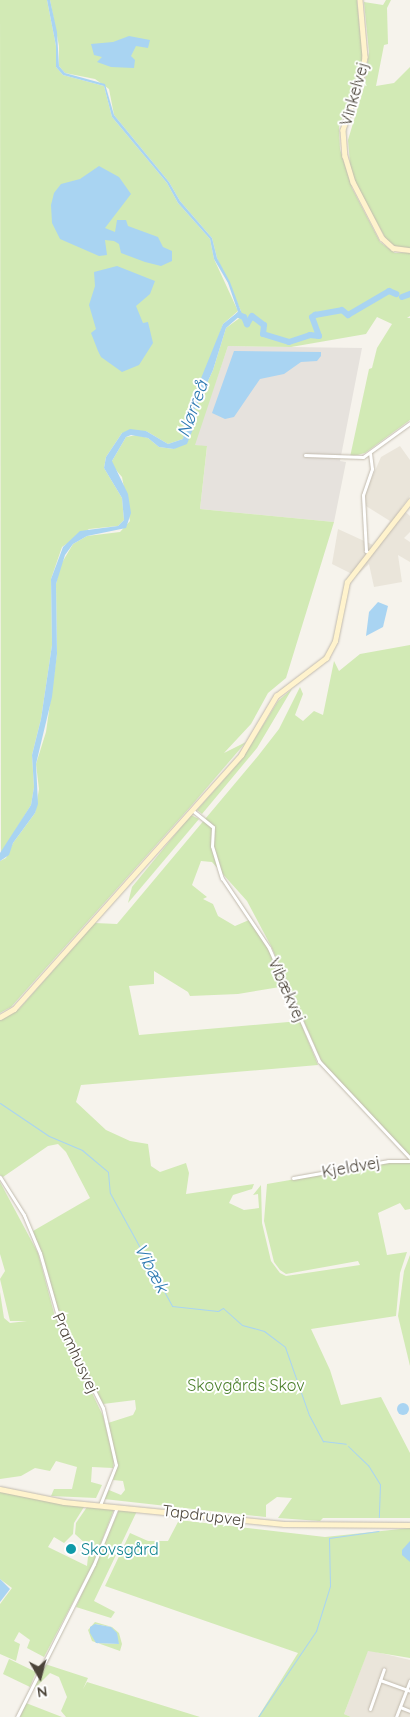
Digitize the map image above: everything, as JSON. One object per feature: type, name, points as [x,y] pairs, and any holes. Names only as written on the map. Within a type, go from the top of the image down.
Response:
[{"type":"street","name":"Vinkelvej","points":[[360,0],[365,57],[362,75],[343,130],[345,156],[353,182],[382,238],[393,248],[410,250]]},
{"type":"street","points":[[305,455],[356,459],[370,453],[410,423]]},
{"type":"street","points":[[369,553],[366,551],[363,495],[372,469],[370,453]]},
{"type":"street","points":[[0,1017],[14,1009],[241,755],[276,696],[326,658],[335,641],[345,588],[369,553],[410,501]]},
{"type":"street","name":"Vibækvej","points":[[192,810],[213,827],[212,846],[222,878],[269,948],[318,1061],[410,1159]]},
{"type":"street","name":"Kjeldvej","points":[[293,1178],[388,1161],[410,1159]]},
{"type":"street","name":"Pramhusvej","points":[[0,1177],[24,1216],[40,1253],[60,1323],[103,1408],[116,1465],[100,1505]]},
{"type":"street","name":"Tapdrupvej","points":[[0,1489],[48,1500],[316,1527],[410,1525]]},
{"type":"street","points":[[17,1717],[94,1564],[117,1506]]},
{"type":"street","points":[[370,1709],[384,1669]]},
{"type":"street","points":[[380,1680],[408,1690]]},
{"type":"street","points":[[396,1717],[410,1681]]},
{"type":"street","points":[[400,1707],[410,1711]]},
{"type":"shaded area","points":[[228,346],[362,348],[340,461],[346,462],[334,522],[200,509],[207,447],[194,445]]},
{"type":"shaded area","points":[[400,446],[410,460],[410,496],[401,508],[410,516],[410,532],[404,538],[410,542],[410,562],[398,555],[402,582],[374,587],[369,564],[356,576],[332,564],[338,529],[373,545],[390,521],[366,506],[364,496],[381,457]]},
{"type":"shaded area","points":[[368,1650],[410,1660],[410,1717],[351,1717],[344,1714]]},
{"type":"green space","points":[[0,0],[47,0],[56,46],[56,67],[63,75],[104,86],[112,117],[167,183],[178,203],[210,239],[214,259],[238,311],[223,324],[183,439],[168,444],[146,431],[122,433],[106,457],[104,468],[122,498],[124,520],[118,526],[89,529],[62,547],[51,579],[52,645],[41,719],[32,755],[34,787],[31,805],[1,854]]},
{"type":"green space","points":[[50,0],[357,0],[363,61],[339,127],[340,149],[352,188],[380,242],[395,253],[410,252],[410,316],[407,318],[410,318],[410,420],[365,453],[350,457],[369,369],[372,368],[377,348],[392,324],[377,317],[366,334],[291,347],[228,346],[195,445],[207,446],[200,509],[334,522],[286,678],[268,693],[251,724],[224,753],[246,742],[11,1007],[0,1013],[0,861],[6,858],[13,843],[35,813],[39,789],[36,764],[46,732],[57,654],[56,584],[60,566],[73,544],[87,536],[120,532],[130,521],[122,477],[111,464],[112,461],[126,437],[137,435],[148,438],[159,447],[174,449],[193,429],[193,414],[213,370],[226,328],[241,317],[241,311],[217,258],[212,238],[180,201],[169,182],[114,115],[109,89],[95,79],[65,73],[59,66],[59,46]]},
{"type":"green space","points":[[386,0],[391,0],[387,8],[388,44],[384,45],[376,86],[394,83],[410,67],[410,249],[398,248],[387,241],[351,175],[348,140],[364,87],[369,52],[364,2],[383,5]]},
{"type":"green space","name":"Skovgårds Skov","points":[[410,645],[410,1156],[323,1065],[271,946],[247,901],[212,862],[201,861],[192,885],[207,897],[203,899],[213,904],[218,916],[235,926],[249,920],[269,949],[286,986],[238,994],[190,996],[188,992],[154,971],[154,984],[129,986],[139,1035],[300,1021],[318,1065],[81,1085],[76,1102],[106,1130],[130,1141],[148,1144],[151,1166],[160,1172],[186,1163],[189,1173],[186,1194],[254,1184],[252,1189],[233,1195],[229,1203],[244,1210],[259,1208],[258,1194],[253,1195],[261,1185],[262,1223],[271,1261],[280,1273],[286,1276],[360,1265],[358,1261],[286,1274],[280,1270],[274,1262],[264,1221],[267,1184],[394,1162],[410,1163],[410,1209],[405,1210],[400,1203],[378,1213],[387,1255],[407,1252],[400,1273],[396,1316],[311,1329],[330,1370],[341,1405],[381,1397],[410,1453],[410,1518],[323,1518],[320,1521],[278,1518],[292,1498],[277,1497],[266,1505],[266,1517],[104,1499],[109,1490],[121,1495],[125,1490],[123,1481],[113,1480],[117,1463],[108,1423],[133,1415],[136,1409],[135,1400],[103,1404],[63,1327],[33,1231],[90,1198],[66,1152],[58,1144],[48,1146],[3,1177],[0,1175],[0,1020],[19,1009],[95,923],[117,924],[279,729],[300,687],[303,694],[295,715],[303,721],[314,711],[323,715],[334,661],[339,671],[360,654]]},
{"type":"green space","points":[[292,689],[257,748],[202,814],[197,810],[242,759],[278,701]]},
{"type":"green space","points":[[191,815],[199,819],[128,903],[132,887]]},
{"type":"green space","points":[[0,1182],[38,1253],[54,1313],[103,1416],[114,1461],[113,1468],[92,1467],[91,1482],[102,1485],[96,1498],[51,1496],[54,1489],[72,1489],[77,1467],[56,1461],[50,1471],[35,1468],[21,1476],[0,1479],[0,1292],[4,1318],[10,1323],[27,1321],[10,1321],[0,1279],[5,1271],[0,1254]]},
{"type":"green space","points":[[410,1255],[410,1366],[398,1316],[404,1271]]},
{"type":"green space","points":[[0,1492],[84,1507],[74,1523],[73,1534],[64,1543],[54,1537],[48,1547],[87,1566],[89,1547],[75,1534],[76,1523],[87,1507],[114,1509],[93,1564],[44,1657],[27,1648],[30,1640],[19,1632],[14,1641],[20,1644],[16,1661],[0,1654],[0,1604],[12,1588],[0,1579]]},
{"type":"green space","points":[[119,1510],[137,1511],[94,1601],[115,1612],[111,1618],[76,1607]]},
{"type":"green space","points":[[179,1520],[325,1537],[410,1528],[410,1658],[368,1651],[344,1714],[351,1717],[258,1717],[298,1653],[105,1586],[130,1533],[148,1541],[168,1541]]},
{"type":"green space","points":[[95,1622],[112,1627],[119,1633],[122,1644],[120,1651],[98,1643],[119,1644],[111,1627],[95,1624],[96,1642],[92,1641],[88,1630]]},
{"type":"green space","points":[[9,1659],[36,1672],[30,1687],[3,1674]]},
{"type":"green space","points":[[45,1664],[88,1678],[83,1689],[87,1682],[200,1717],[66,1717],[61,1711],[67,1697],[59,1677],[50,1673],[32,1691]]},
{"type":"green space","points":[[26,1703],[62,1717],[20,1717]]},
{"type":"water","name":"Nørreå","points":[[47,0],[50,0],[57,32],[59,66],[65,73],[105,84],[114,115],[169,182],[180,201],[212,238],[217,258],[230,282],[242,314],[226,328],[213,370],[193,414],[193,429],[187,444],[174,449],[159,447],[148,438],[131,435],[126,437],[112,461],[128,494],[131,513],[126,528],[87,536],[73,544],[65,555],[56,584],[57,654],[52,697],[36,764],[38,804],[35,813],[13,843],[9,855],[0,861],[0,853],[31,805],[34,787],[32,755],[41,719],[52,645],[51,579],[63,547],[80,531],[118,526],[124,520],[122,498],[104,468],[106,457],[122,433],[130,429],[146,431],[168,444],[183,439],[189,408],[223,324],[238,312],[228,283],[214,259],[210,239],[178,203],[167,183],[112,117],[104,86],[63,75],[56,67],[56,46]]},
{"type":"water","points":[[129,36],[150,40],[148,48],[136,46],[131,56],[135,60],[134,68],[111,67],[97,62],[102,57],[94,55],[91,44],[113,42]]},
{"type":"water","points":[[99,166],[119,177],[131,194],[105,228],[115,232],[117,220],[126,220],[128,226],[158,237],[163,247],[172,251],[172,261],[161,266],[145,262],[121,253],[119,244],[114,241],[105,240],[107,255],[99,256],[60,239],[52,223],[51,205],[54,193],[61,184],[80,179]]},
{"type":"water","points":[[117,266],[155,281],[150,294],[136,306],[143,323],[148,322],[153,343],[139,365],[122,372],[101,357],[98,351],[91,333],[96,329],[89,305],[95,286],[94,272]]},
{"type":"water","points":[[234,351],[321,352],[321,356],[317,361],[301,362],[284,374],[260,379],[234,417],[225,419],[212,413]]},
{"type":"water","points":[[378,602],[388,606],[383,627],[366,636],[369,612]]},
{"type":"water","points":[[401,1403],[405,1403],[409,1409],[405,1415],[401,1415],[397,1411],[397,1407]]},
{"type":"water","points":[[410,1541],[410,1562],[402,1555],[402,1550]]},
{"type":"water","points":[[0,1579],[10,1589],[0,1602]]},
{"type":"water","points":[[95,1624],[111,1627],[117,1633],[119,1644],[96,1643],[90,1633],[90,1627]]},
{"type":"waterway","points":[[239,315],[244,317],[247,324],[252,316],[264,325],[263,334],[289,342],[310,335],[319,336],[312,317],[315,315],[342,310],[348,315],[389,291],[396,294]]},
{"type":"waterway","points":[[402,297],[410,294]]},
{"type":"waterway","name":"Vibæk","points":[[0,1103],[49,1136],[82,1150],[108,1172],[110,1193],[172,1306],[218,1311],[223,1308],[242,1325],[264,1331],[285,1347],[309,1415],[323,1441],[346,1444]]},
{"type":"waterway","points":[[348,1446],[368,1465],[380,1484],[379,1517]]},
{"type":"waterway","points":[[258,1717],[316,1631],[330,1586],[329,1538],[379,1531]]},
{"type":"place","name":"Skovsgård","points":[[71,1549]]}]
